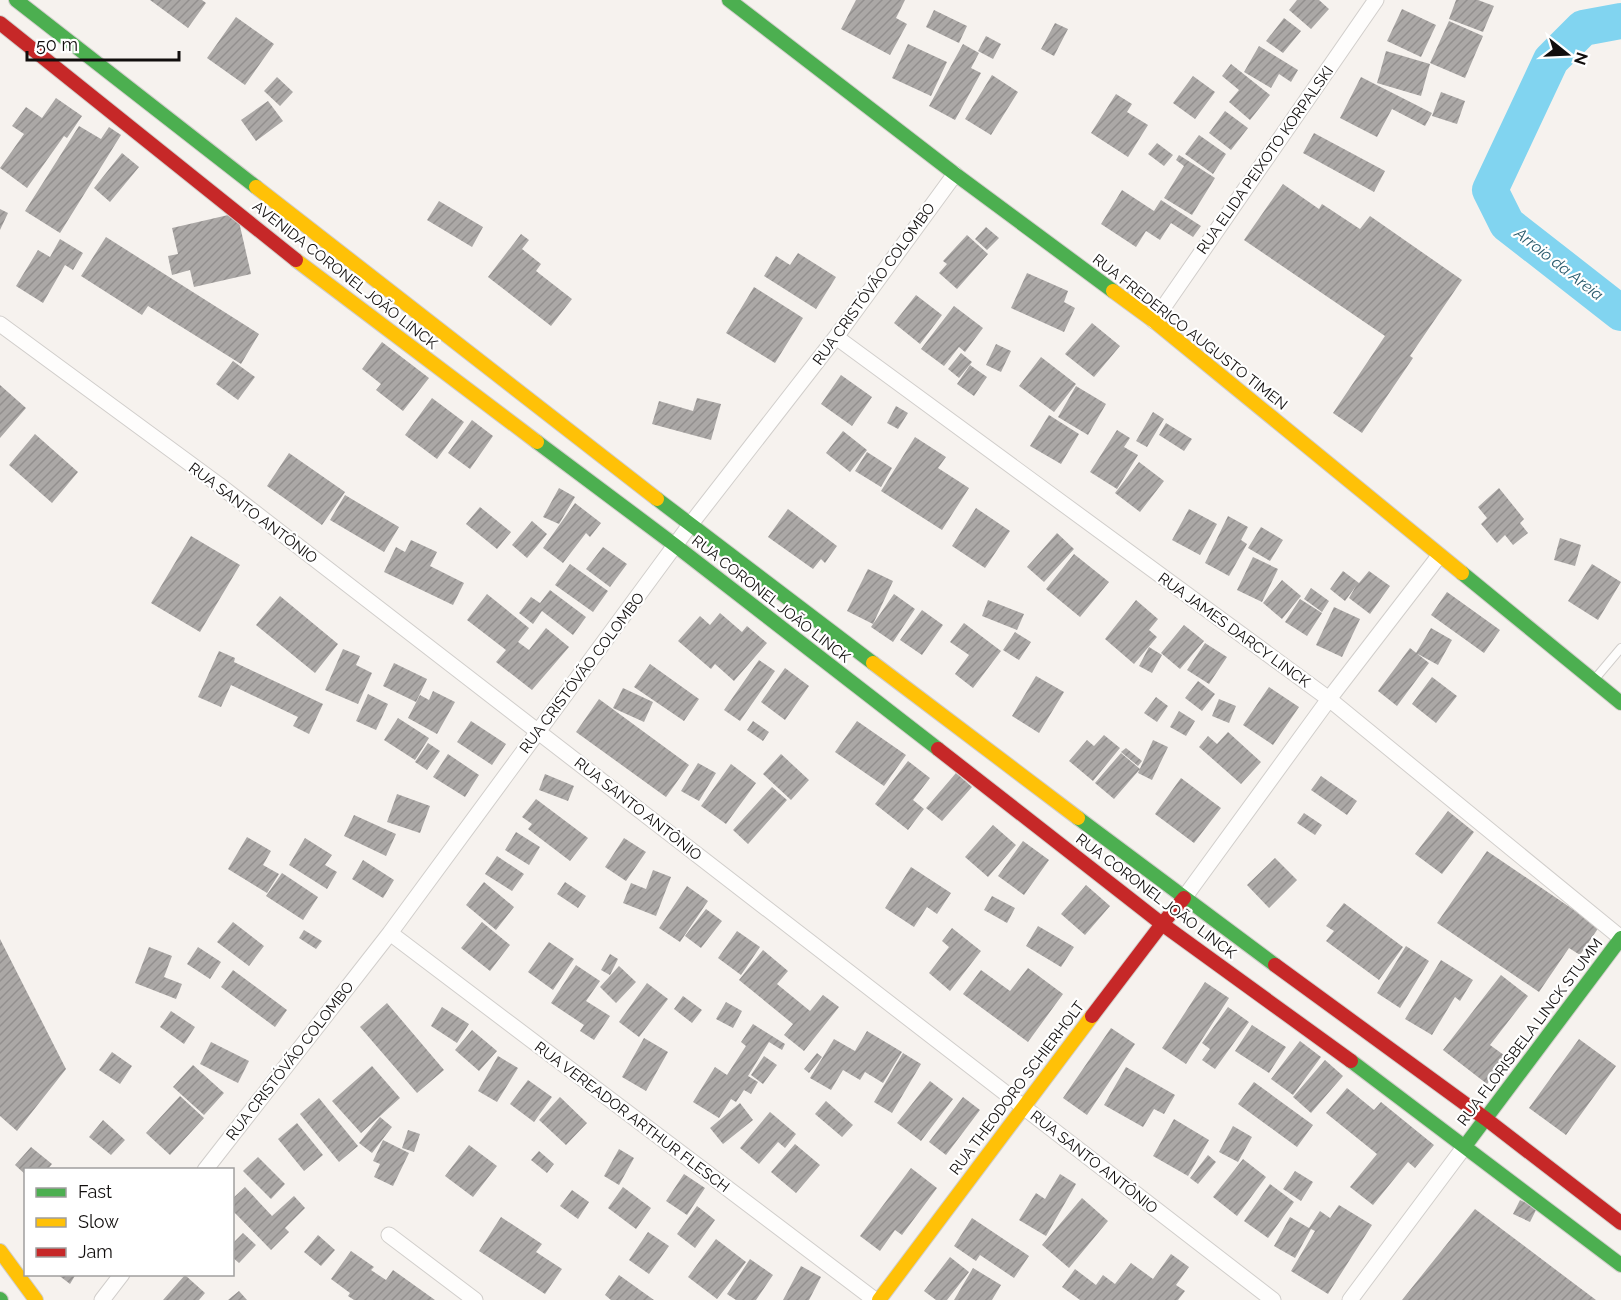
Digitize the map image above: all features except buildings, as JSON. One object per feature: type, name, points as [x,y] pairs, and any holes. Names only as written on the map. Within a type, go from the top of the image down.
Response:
[{"type":"main road","name":"AVENIDA CORONEL JOÃO LINCK","points":[[16,0],[690,525]]},
{"type":"main road","name":"RUA FREDERICO AUGUSTO TIMEN","points":[[729,0],[955,174],[1154,321],[1621,703]]},
{"type":"main road","name":"AVENIDA CORONEL JOÃO LINCK","points":[[0,23],[306,268],[676,546]]},
{"type":"main road","name":"RUA CORONEL JOÃO LINCK","points":[[690,525],[1184,898],[1465,1146],[1621,1265]]},
{"type":"main road","name":"RUA CORONEL JOÃO LINCK","points":[[676,546],[1162,924],[1486,1119],[1621,1223]]},
{"type":"main road","name":"RUA THEODORO SCHIERHOLT","points":[[877,1300],[1184,898]]},
{"type":"main road","name":"RUA FLORISBELA LINCK STUMM","points":[[1465,1146],[1621,938]]},
{"type":"main road","points":[[0,1251],[36,1300]]},
{"type":"street","name":"RUA ELIDA PEIXOTO KORPALSKI","points":[[1154,321],[1376,0]]},
{"type":"street","name":"RUA CRISTÓVÃO COLOMBO","points":[[207,1168],[390,933],[690,525],[836,337],[955,174]]},
{"type":"street","name":"RUA SANTO ANTÔNIO","points":[[0,324],[219,485],[1273,1300]]},
{"type":"street","name":"RUA JAMES DARCY LINCK","points":[[836,337],[1329,699],[1621,938]]},
{"type":"street","points":[[1184,898],[1329,699],[1439,556]]},
{"type":"street","name":"RUA VEREADOR ARTHUR FLESCH","points":[[390,933],[877,1300]]},
{"type":"street","points":[[1350,1300],[1465,1146]]},
{"type":"street","points":[[389,1235],[475,1300]]},
{"type":"street","points":[[102,1300],[121,1276]]},
{"type":"lane","points":[[1593,681],[1621,648]]},
{"type":"waterway","name":"Arroio da Areia","points":[[1621,21],[1583,28],[1551,60],[1490,190],[1507,224],[1621,313]]},
{"type":"traffic: fast","points":[[16,0],[256,187]]},
{"type":"traffic: fast","points":[[729,0],[955,174],[1113,291]]},
{"type":"traffic: fast","points":[[537,442],[676,546],[938,749]]},
{"type":"traffic: fast","points":[[657,499],[873,663]]},
{"type":"traffic: fast","points":[[1462,573],[1621,703]]},
{"type":"traffic: fast","points":[[1078,818],[1275,965]]},
{"type":"traffic: fast","points":[[1465,1146],[1621,938]]},
{"type":"traffic: fast","points":[[1351,1061],[1621,1265]]},
{"type":"traffic: slow","points":[[256,187],[657,499]]},
{"type":"traffic: slow","points":[[296,260],[537,442]]},
{"type":"traffic: slow","points":[[1113,291],[1154,321],[1462,573]]},
{"type":"traffic: slow","points":[[873,663],[1078,818]]},
{"type":"traffic: slow","points":[[879,1300],[1092,1016]]},
{"type":"traffic: slow","points":[[0,1251],[36,1300]]},
{"type":"traffic: jam","points":[[0,23],[296,260]]},
{"type":"traffic: jam","points":[[938,749],[1162,924],[1351,1061]]},
{"type":"traffic: jam","points":[[1092,1016],[1184,898]]},
{"type":"traffic: jam","points":[[1275,965],[1486,1119],[1621,1223]]}]
